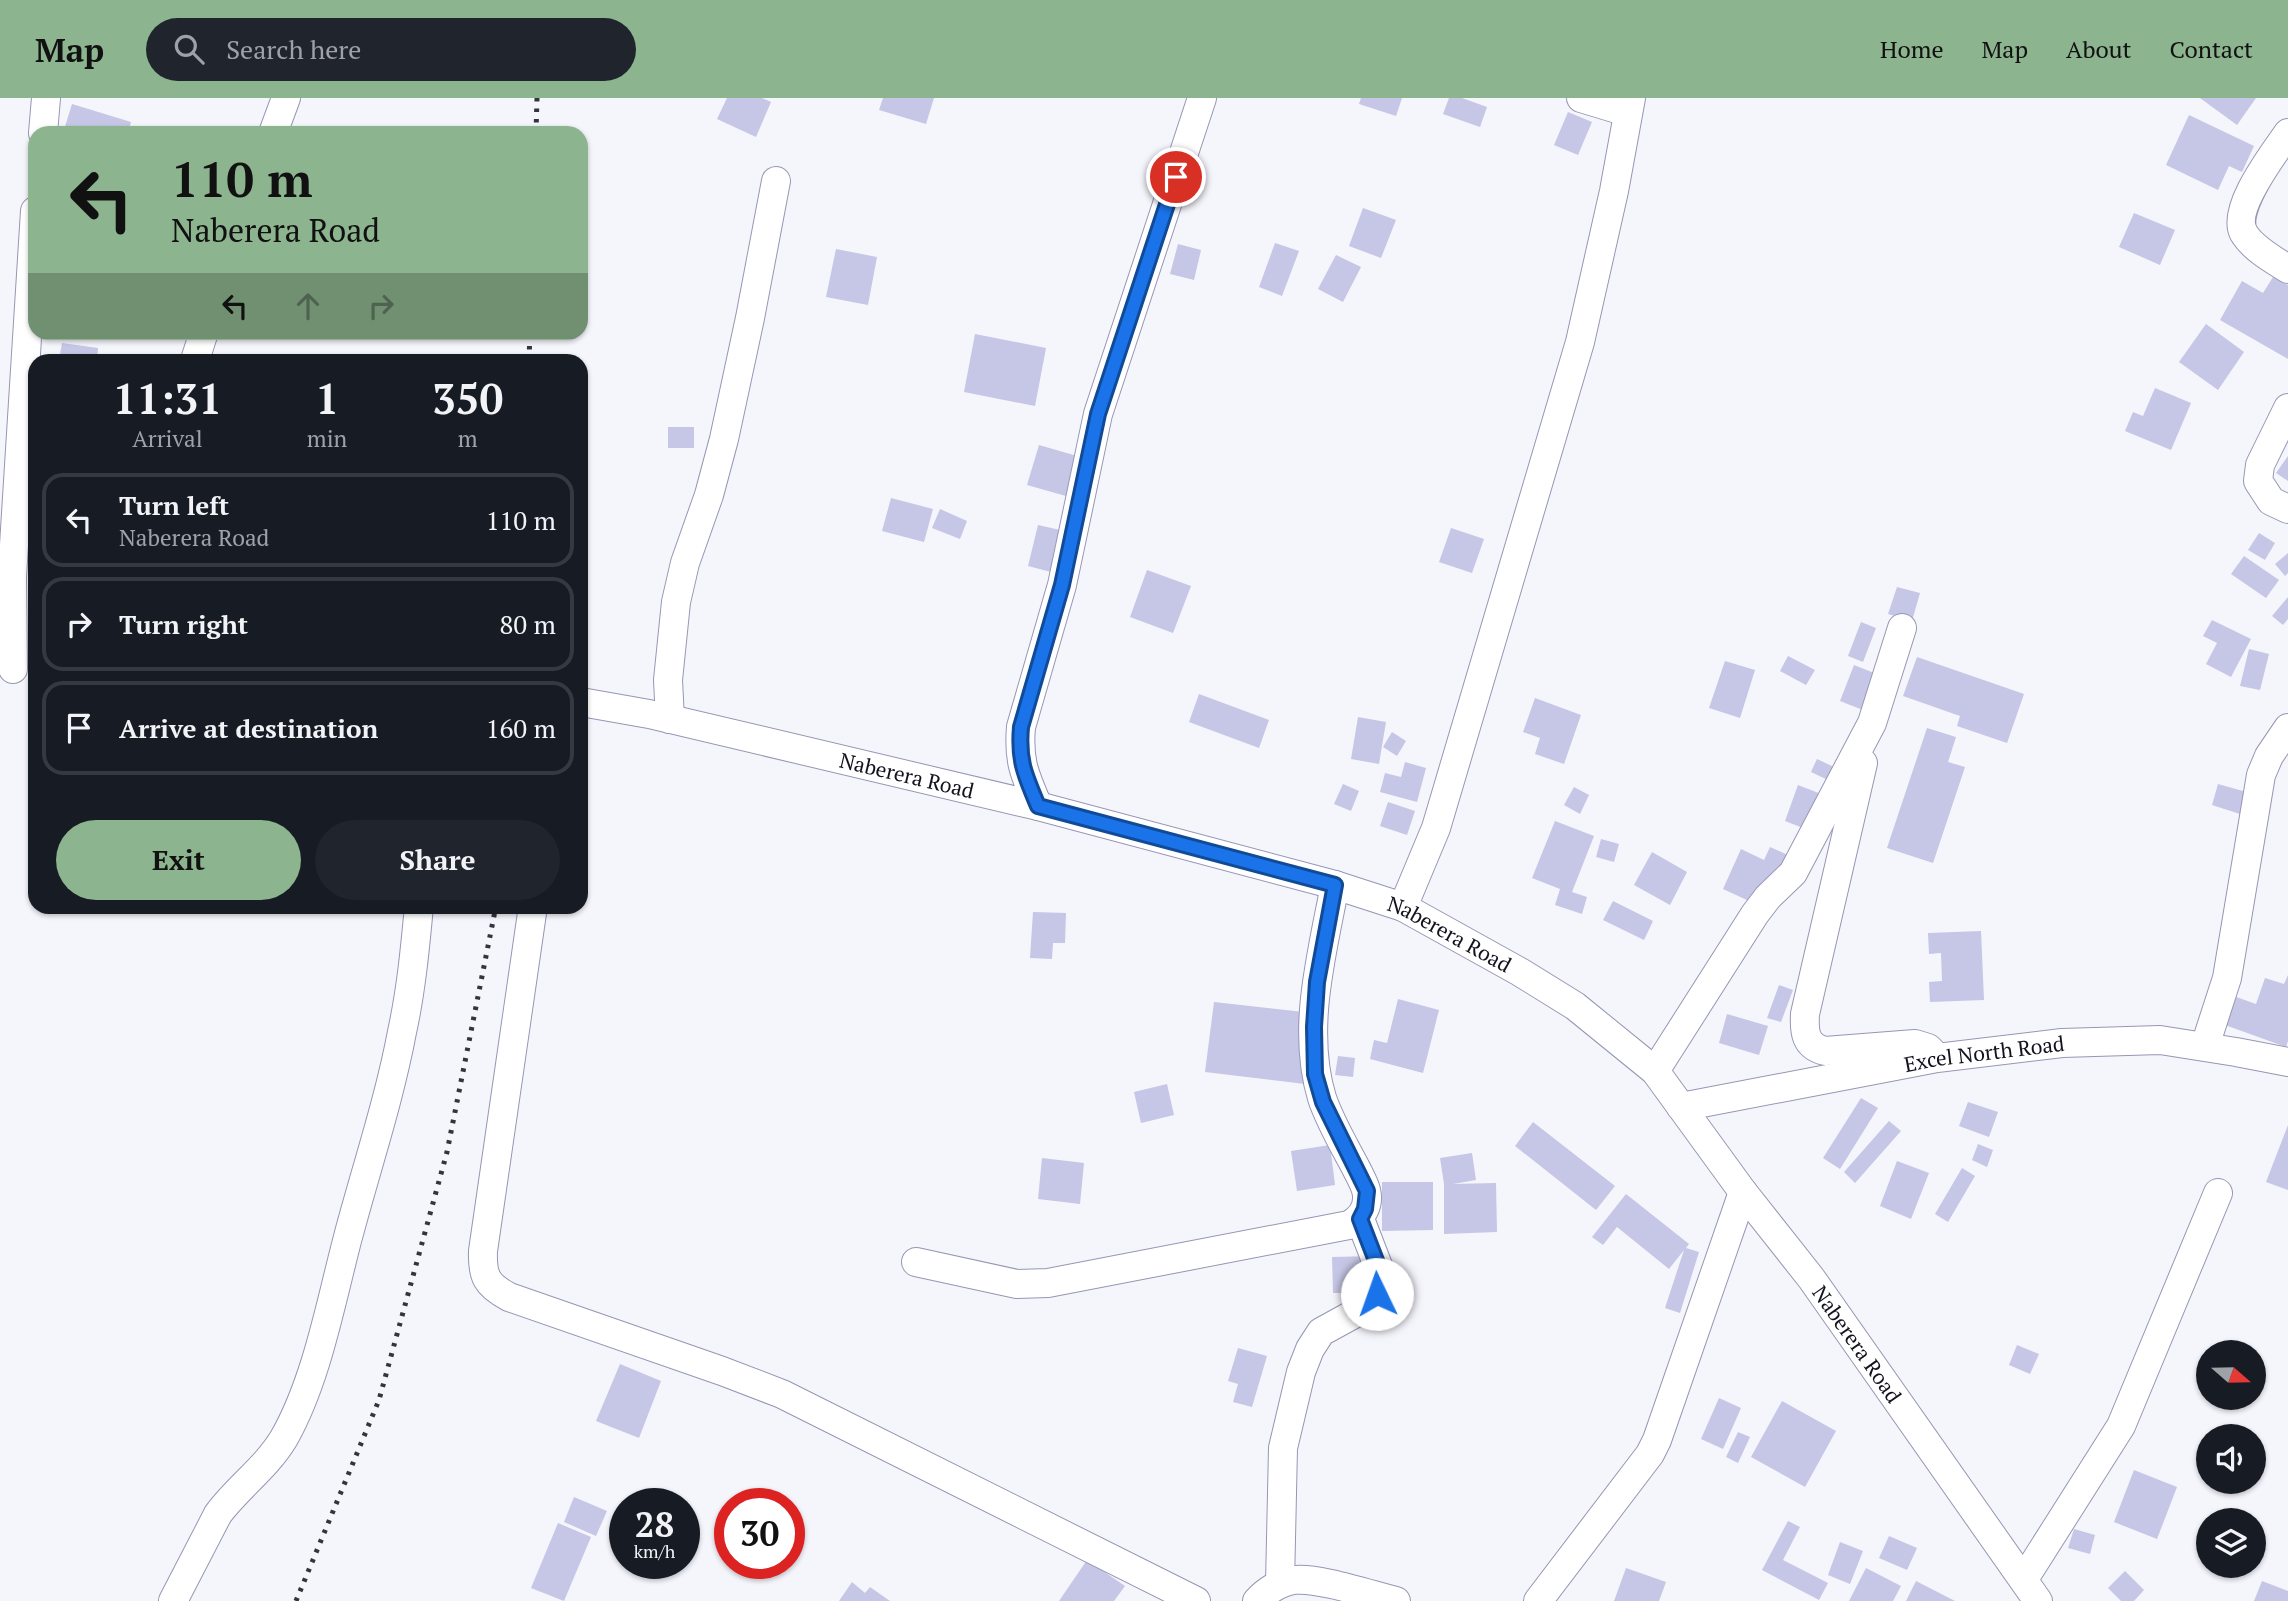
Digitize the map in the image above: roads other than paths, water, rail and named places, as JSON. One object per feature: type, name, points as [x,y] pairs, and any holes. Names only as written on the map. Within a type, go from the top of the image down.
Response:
[{"type":"street","points":[[44,126],[47,98]]},
{"type":"street","points":[[275,126],[286,98]]},
{"type":"street","points":[[1038,806],[1022,767],[1019,750],[1021,727],[1062,585],[1098,414],[1202,98]]},
{"type":"street","points":[[1402,907],[1425,860],[1436,828],[1580,342],[1614,191],[1629,105],[1581,98]]},
{"type":"street","points":[[2288,133],[2253,185],[2243,213],[2241,228],[2255,246],[2288,269]]},
{"type":"street","points":[[670,719],[668,680],[676,602],[685,563],[709,495],[724,439],[776,181]]},
{"type":"street","points":[[16,669],[12,578],[28,323]]},
{"type":"street","points":[[2288,408],[2260,466],[2258,481],[2271,501],[2288,509]]},
{"type":"street","points":[[1902,628],[1872,723],[1805,1014],[1804,1032],[1816,1049],[1825,1051],[1915,1044],[1928,1048],[1937,1058]]},
{"type":"street","name":"Naberera Road","points":[[588,703],[670,719],[1038,806],[1335,885],[1402,907],[1521,972],[1575,1006],[1654,1072],[1811,1278],[2031,1590]]},
{"type":"street","points":[[1654,1072],[1755,914],[1793,873],[1872,723]]},
{"type":"street","points":[[2205,1046],[2227,978],[2261,775],[2269,756],[2288,728]]},
{"type":"street","points":[[916,1262],[1017,1284],[1048,1283],[1349,1225],[1360,1219],[1365,1209],[1367,1191],[1323,1102],[1315,1074],[1317,982],[1335,885]]},
{"type":"street","points":[[173,1601],[218,1514],[256,1475],[284,1438],[307,1382],[402,1034],[418,914]]},
{"type":"street","points":[[532,914],[483,1251],[485,1277],[492,1287],[509,1297],[782,1394],[1196,1601]]},
{"type":"street","name":"Excel North Road","points":[[1681,1107],[1937,1058],[2062,1043],[2160,1040],[2288,1062]]},
{"type":"street","points":[[1538,1601],[1642,1465],[1657,1440],[1743,1192]]},
{"type":"street","points":[[2031,1590],[2121,1426],[2218,1193]]},
{"type":"street","points":[[1280,1584],[1283,1448],[1301,1372],[1310,1349],[1321,1332],[1372,1304],[1377,1294],[1380,1271],[1360,1219]]},
{"type":"street","points":[[1257,1601],[1280,1584],[1296,1580],[1333,1585],[1396,1601]]},
{"type":"railway","points":[[536,126],[537,98]]},
{"type":"railway","points":[[529,354],[530,340]]},
{"type":"railway","points":[[296,1601],[379,1400],[447,1152],[494,914]]}]
